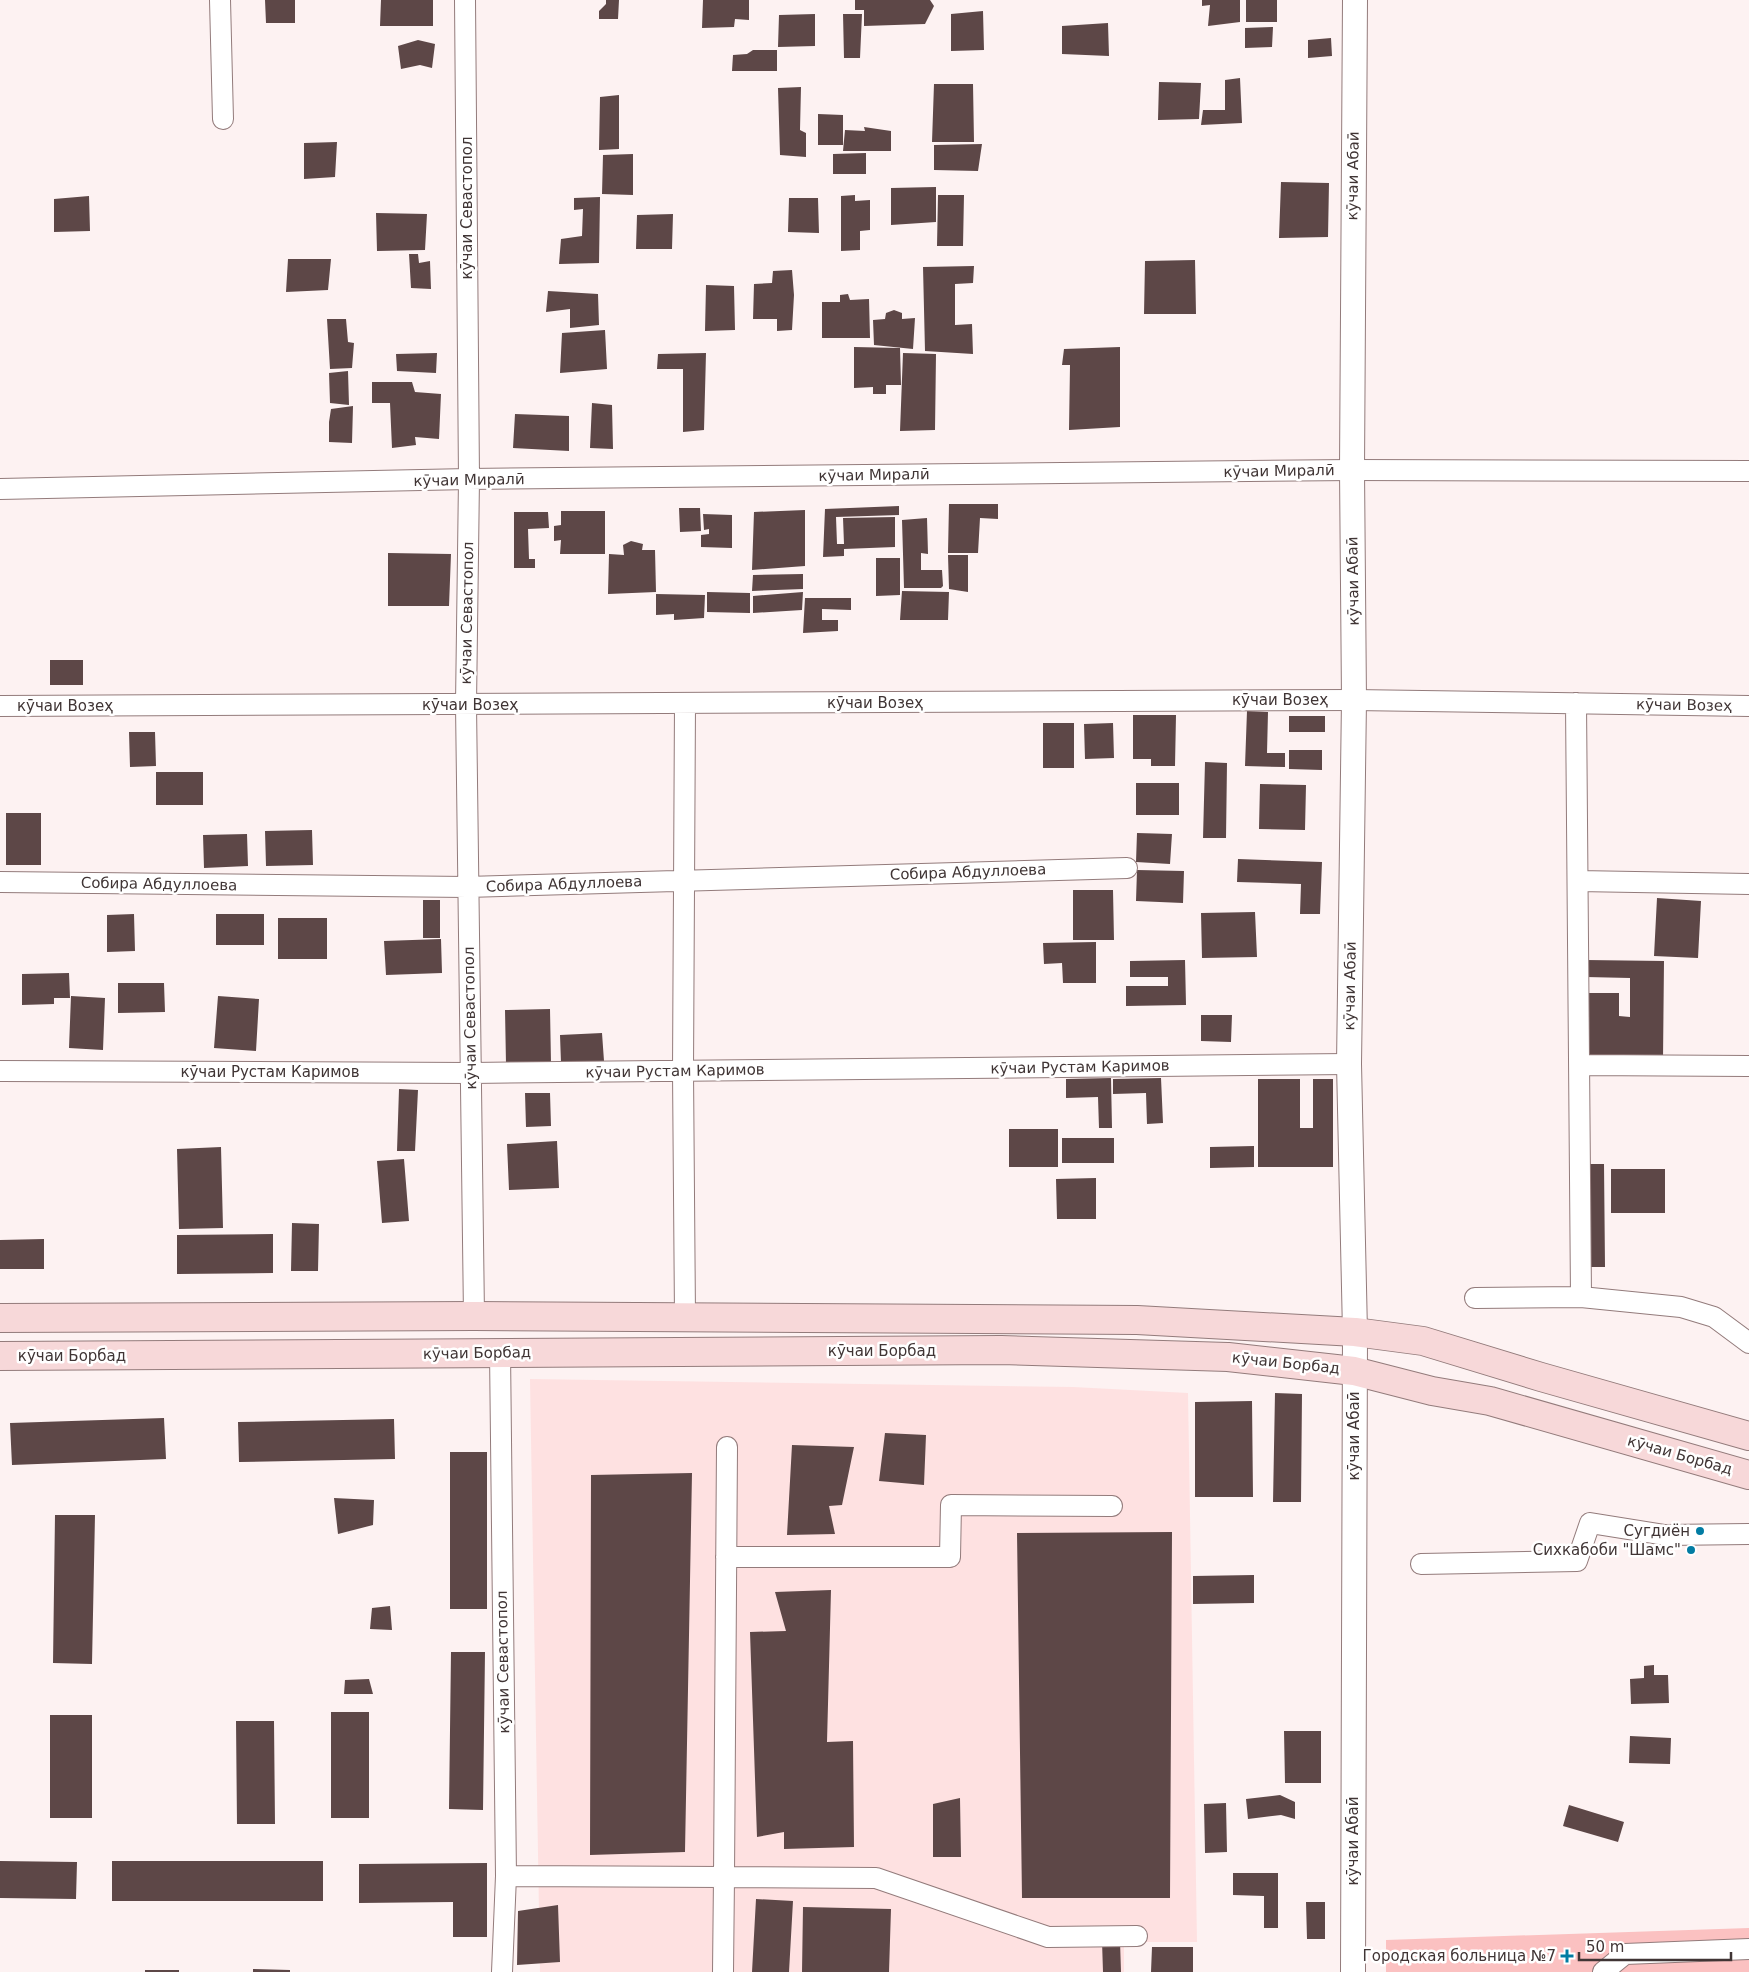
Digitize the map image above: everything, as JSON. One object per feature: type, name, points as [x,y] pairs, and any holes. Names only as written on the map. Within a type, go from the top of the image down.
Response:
[{"type":"main road","points":[[0,1318],[474,1316],[1137,1320],[1355,1332],[1423,1341],[1749,1436]]},
{"type":"main road","name":"кӯчаи Борбад","points":[[0,1356],[1001,1350],[1228,1357],[1354,1370],[1432,1391],[1490,1402],[1749,1475]]},
{"type":"street","points":[[220,0],[223,119]]},
{"type":"street","name":"кӯчаи Севастопол","points":[[465,0],[469,480],[466,705],[467,887],[474,1316]]},
{"type":"street","name":"кӯчаи Абаӣ","points":[[1353,1972],[1355,1332],[1349,1064],[1354,700],[1352,470],[1355,0]]},
{"type":"street","name":"кӯчаи Миралӣ","points":[[0,489],[469,480],[1352,470],[1749,470]]},
{"type":"street","name":"кӯчаи Возеҳ","points":[[0,706],[1354,700],[1749,706]]},
{"type":"street","points":[[1576,703],[1581,1297]]},
{"type":"street","points":[[685,704],[683,881],[685,1317]]},
{"type":"street","name":"Собира Абдуллоева","points":[[0,882],[467,887],[1127,868]]},
{"type":"street","points":[[1578,881],[1749,884]]},
{"type":"street","name":"кӯчаи Рустам Каримов","points":[[0,1071],[471,1073],[1349,1064]]},
{"type":"street","points":[[1580,1065],[1749,1066]]},
{"type":"street","points":[[1475,1298],[1581,1297],[1681,1306],[1714,1318],[1749,1343]]},
{"type":"street","name":"кӯчаи Севастопол","points":[[500,1352],[506,1876],[502,1972]]},
{"type":"street","points":[[723,1972],[727,1447]]},
{"type":"street","points":[[726,1557],[950,1557],[951,1505],[1112,1506]]},
{"type":"street","points":[[1420,1564],[1577,1561],[1590,1523],[1665,1535],[1749,1534]]},
{"type":"street","points":[[506,1876],[876,1878],[1048,1937],[1137,1936]]},
{"type":"street","points":[[1603,1972],[1625,1954],[1749,1949]]},
{"type":"shaded area","points":[[530,1379],[1073,1387],[1188,1393],[1197,1942],[1124,1942],[1124,1972],[540,1972]]},
{"type":"shaded area","name":"Городская больница №7","points":[[1749,1928],[1749,1972],[1386,1972],[1386,1940]]},
{"type":"building","points":[[265,0],[295,0],[295,23],[266,23]]},
{"type":"building","points":[[381,0],[433,0],[433,26],[380,26]]},
{"type":"building","points":[[606,0],[619,0],[618,19],[599,19],[599,11],[606,4]]},
{"type":"building","points":[[703,0],[749,0],[749,20],[735,19],[734,27],[702,28]]},
{"type":"building","points":[[855,0],[930,0],[934,6],[925,24],[864,26],[864,10],[855,10]]},
{"type":"building","points":[[1202,0],[1240,0],[1240,22],[1208,26],[1210,5],[1202,6]]},
{"type":"building","points":[[1246,0],[1277,0],[1277,22],[1246,22]]},
{"type":"building","points":[[983,11],[984,50],[951,51],[951,14]]},
{"type":"building","points":[[815,14],[815,46],[778,47],[779,15]]},
{"type":"building","points":[[843,14],[862,14],[860,58],[844,58]]},
{"type":"building","points":[[1108,23],[1109,56],[1062,54],[1062,26]]},
{"type":"building","points":[[1273,27],[1272,47],[1245,48],[1245,28]]},
{"type":"building","points":[[1331,38],[1332,56],[1308,58],[1308,40]]},
{"type":"building","points":[[418,40],[435,44],[432,68],[420,65],[401,69],[398,46]]},
{"type":"building","points":[[753,50],[777,50],[777,71],[732,71],[733,55],[747,54]]},
{"type":"building","points":[[1240,78],[1242,123],[1201,125],[1203,110],[1225,110],[1225,80]]},
{"type":"building","points":[[1159,82],[1201,83],[1199,119],[1158,120]]},
{"type":"building","points":[[934,84],[973,84],[974,142],[932,142]]},
{"type":"building","points":[[801,87],[800,130],[806,133],[806,157],[780,155],[778,88]]},
{"type":"building","points":[[619,95],[619,149],[599,150],[600,97]]},
{"type":"building","points":[[818,114],[843,115],[843,145],[818,145]]},
{"type":"building","points":[[864,127],[891,131],[891,151],[843,151],[845,130],[865,131]]},
{"type":"building","points":[[337,142],[335,177],[304,179],[304,143]]},
{"type":"building","points":[[982,144],[978,171],[934,170],[934,145]]},
{"type":"building","points":[[866,153],[866,174],[833,174],[833,154]]},
{"type":"building","points":[[633,154],[633,195],[602,194],[603,155]]},
{"type":"building","points":[[1281,182],[1329,183],[1328,237],[1279,238]]},
{"type":"building","points":[[936,187],[936,222],[891,225],[891,188]]},
{"type":"building","points":[[855,195],[855,201],[870,200],[870,230],[860,231],[860,250],[841,251],[841,196]]},
{"type":"building","points":[[938,195],[964,195],[963,246],[937,246]]},
{"type":"building","points":[[89,196],[90,231],[54,232],[54,199]]},
{"type":"building","points":[[600,197],[599,263],[559,264],[561,239],[582,236],[583,209],[574,210],[574,198]]},
{"type":"building","points":[[789,198],[818,198],[819,233],[788,232]]},
{"type":"building","points":[[376,213],[427,214],[425,250],[377,251]]},
{"type":"building","points":[[673,214],[672,249],[636,249],[637,215]]},
{"type":"building","points":[[409,254],[418,254],[419,263],[430,261],[431,289],[411,288]]},
{"type":"building","points":[[288,259],[331,259],[328,290],[286,292]]},
{"type":"building","points":[[1195,260],[1196,314],[1144,314],[1145,261]]},
{"type":"building","points":[[974,266],[973,283],[955,284],[955,325],[972,324],[973,354],[925,351],[923,267]]},
{"type":"building","points":[[792,270],[794,295],[792,330],[777,331],[777,319],[753,319],[754,284],[772,283],[773,271]]},
{"type":"building","points":[[706,285],[734,286],[735,330],[705,331]]},
{"type":"building","points":[[548,291],[598,294],[599,325],[570,328],[570,309],[546,312]]},
{"type":"building","points":[[848,294],[850,300],[869,299],[870,338],[822,338],[822,302],[840,302],[840,295]]},
{"type":"building","points":[[894,310],[902,313],[902,319],[915,318],[913,349],[874,345],[873,320],[885,319],[886,313]]},
{"type":"building","points":[[327,319],[346,319],[348,342],[354,343],[352,368],[330,369]]},
{"type":"building","points":[[605,330],[607,369],[560,373],[562,333]]},
{"type":"building","points":[[854,347],[900,348],[901,385],[886,385],[886,394],[873,394],[873,387],[854,388]]},
{"type":"building","points":[[1120,347],[1120,427],[1069,430],[1070,365],[1062,365],[1064,349]]},
{"type":"building","points":[[437,353],[436,373],[397,371],[396,354]]},
{"type":"building","points":[[706,353],[704,430],[683,432],[683,369],[657,369],[658,354]]},
{"type":"building","points":[[903,353],[936,354],[935,430],[900,431]]},
{"type":"building","points":[[348,371],[349,405],[330,403],[329,373]]},
{"type":"building","points":[[372,382],[412,382],[415,392],[441,394],[439,439],[415,437],[416,445],[392,448],[390,403],[372,403]]},
{"type":"building","points":[[592,403],[612,405],[613,449],[590,448]]},
{"type":"building","points":[[353,406],[352,443],[329,442],[331,409]]},
{"type":"building","points":[[515,414],[569,416],[569,451],[513,448]]},
{"type":"building","points":[[949,504],[998,504],[998,519],[980,518],[978,553],[948,553]]},
{"type":"building","points":[[899,506],[899,515],[836,517],[837,544],[844,544],[843,518],[895,517],[895,547],[844,549],[844,556],[823,557],[825,509]]},
{"type":"building","points":[[679,508],[700,508],[701,531],[680,532]]},
{"type":"building","points":[[805,510],[805,566],[752,570],[754,512]]},
{"type":"building","points":[[561,511],[605,511],[605,554],[560,554],[561,540],[554,541],[554,526],[561,525]]},
{"type":"building","points":[[514,512],[548,512],[549,528],[528,529],[529,559],[535,559],[535,568],[514,568]]},
{"type":"building","points":[[703,514],[732,515],[732,548],[701,547],[701,535],[709,534],[709,529],[704,530]]},
{"type":"building","points":[[927,518],[928,554],[921,553],[921,570],[942,570],[943,586],[941,588],[904,588],[902,520]]},
{"type":"building","points":[[631,541],[643,544],[642,550],[655,550],[656,592],[608,594],[609,554],[624,555],[623,545]]},
{"type":"building","points":[[388,553],[451,554],[449,606],[388,606]]},
{"type":"building","points":[[948,555],[968,555],[968,592],[949,589]]},
{"type":"building","points":[[876,558],[900,558],[900,595],[876,596]]},
{"type":"building","points":[[803,574],[803,589],[752,591],[753,575]]},
{"type":"building","points":[[902,591],[949,592],[948,620],[900,620]]},
{"type":"building","points":[[707,592],[750,593],[750,613],[707,612]]},
{"type":"building","points":[[803,592],[802,610],[753,613],[753,596]]},
{"type":"building","points":[[656,594],[705,595],[704,618],[674,620],[674,614],[656,615]]},
{"type":"building","points":[[805,598],[851,598],[851,610],[822,609],[822,620],[838,620],[838,631],[803,633]]},
{"type":"building","points":[[50,660],[83,660],[83,685],[50,685]]},
{"type":"building","points":[[1247,711],[1268,712],[1267,753],[1285,753],[1285,767],[1245,766]]},
{"type":"building","points":[[1133,715],[1176,715],[1175,766],[1151,766],[1151,759],[1133,759]]},
{"type":"building","points":[[1289,716],[1325,716],[1325,732],[1289,732]]},
{"type":"building","points":[[1043,723],[1074,723],[1074,768],[1043,768]]},
{"type":"building","points":[[1113,723],[1114,758],[1085,759],[1084,724]]},
{"type":"building","points":[[129,732],[155,732],[156,766],[130,767]]},
{"type":"building","points":[[1289,750],[1322,750],[1322,770],[1289,769]]},
{"type":"building","points":[[1205,762],[1227,763],[1226,838],[1203,838]]},
{"type":"building","points":[[156,772],[203,772],[203,805],[156,805]]},
{"type":"building","points":[[1136,783],[1179,783],[1179,815],[1136,815]]},
{"type":"building","points":[[1260,784],[1306,785],[1305,830],[1259,829]]},
{"type":"building","points":[[6,813],[41,813],[41,865],[6,865]]},
{"type":"building","points":[[312,830],[313,865],[266,866],[265,831]]},
{"type":"building","points":[[1137,833],[1172,834],[1170,864],[1136,862]]},
{"type":"building","points":[[247,834],[248,866],[204,868],[203,835]]},
{"type":"building","points":[[1238,859],[1322,862],[1320,914],[1300,914],[1301,884],[1237,882]]},
{"type":"building","points":[[1137,870],[1184,871],[1183,903],[1136,901]]},
{"type":"building","points":[[1073,890],[1113,890],[1114,940],[1073,940]]},
{"type":"building","points":[[1657,898],[1701,901],[1698,958],[1654,956]]},
{"type":"building","points":[[423,900],[440,900],[440,938],[423,938]]},
{"type":"building","points":[[1255,912],[1257,957],[1202,958],[1201,913]]},
{"type":"building","points":[[134,914],[135,951],[107,952],[107,915]]},
{"type":"building","points":[[216,914],[264,914],[264,945],[216,945]]},
{"type":"building","points":[[278,918],[327,918],[327,959],[278,959]]},
{"type":"building","points":[[441,939],[442,973],[386,975],[384,941]]},
{"type":"building","points":[[1096,942],[1096,983],[1063,983],[1062,963],[1044,964],[1043,943]]},
{"type":"building","points":[[1185,960],[1186,1005],[1126,1006],[1126,986],[1168,986],[1168,977],[1130,977],[1130,961]]},
{"type":"building","points":[[1586,960],[1664,961],[1663,1059],[1583,1058],[1584,993],[1619,993],[1619,1016],[1630,1017],[1630,978],[1586,977]]},
{"type":"building","points":[[69,973],[70,998],[54,998],[54,1004],[22,1005],[22,974]]},
{"type":"building","points":[[118,983],[164,983],[165,1012],[118,1013]]},
{"type":"building","points":[[71,996],[105,998],[103,1050],[69,1048]]},
{"type":"building","points":[[218,996],[259,999],[256,1051],[214,1048]]},
{"type":"building","points":[[550,1009],[551,1063],[506,1064],[505,1010]]},
{"type":"building","points":[[1201,1015],[1232,1015],[1231,1042],[1201,1041]]},
{"type":"building","points":[[602,1033],[604,1061],[561,1063],[560,1035]]},
{"type":"building","points":[[1111,1078],[1112,1128],[1099,1128],[1098,1097],[1066,1098],[1066,1079]]},
{"type":"building","points":[[1161,1078],[1163,1123],[1147,1124],[1146,1093],[1113,1094],[1113,1079]]},
{"type":"building","points":[[1258,1079],[1300,1079],[1300,1128],[1313,1128],[1313,1079],[1333,1079],[1333,1167],[1258,1167]]},
{"type":"building","points":[[399,1089],[418,1090],[415,1151],[397,1151]]},
{"type":"building","points":[[525,1093],[550,1093],[551,1126],[526,1127]]},
{"type":"building","points":[[1009,1129],[1058,1129],[1058,1167],[1009,1167]]},
{"type":"building","points":[[1062,1138],[1114,1138],[1114,1163],[1062,1163]]},
{"type":"building","points":[[557,1141],[559,1188],[509,1190],[507,1144]]},
{"type":"building","points":[[1254,1146],[1254,1167],[1210,1168],[1210,1147]]},
{"type":"building","points":[[221,1147],[223,1228],[179,1229],[177,1149]]},
{"type":"building","points":[[404,1159],[409,1221],[382,1223],[377,1161]]},
{"type":"building","points":[[1587,1164],[1604,1164],[1605,1267],[1587,1267]]},
{"type":"building","points":[[1611,1169],[1665,1169],[1665,1213],[1611,1213]]},
{"type":"building","points":[[1096,1178],[1096,1219],[1057,1219],[1056,1179]]},
{"type":"building","points":[[292,1223],[319,1224],[318,1271],[291,1271]]},
{"type":"building","points":[[273,1234],[273,1273],[177,1274],[177,1235]]},
{"type":"building","points":[[44,1239],[44,1269],[0,1269],[0,1240]]},
{"type":"building","points":[[1275,1393],[1302,1394],[1301,1502],[1273,1502]]},
{"type":"building","points":[[1252,1401],[1253,1497],[1195,1497],[1195,1402]]},
{"type":"building","points":[[164,1418],[166,1459],[12,1465],[10,1423]]},
{"type":"building","points":[[394,1419],[395,1459],[239,1462],[238,1422]]},
{"type":"building","points":[[885,1433],[926,1435],[924,1485],[879,1481]]},
{"type":"building","points":[[792,1445],[854,1447],[842,1505],[829,1506],[835,1534],[787,1535]]},
{"type":"building","points":[[450,1452],[487,1452],[487,1609],[450,1609]]},
{"type":"building","points":[[692,1473],[685,1852],[590,1855],[591,1475]]},
{"type":"building","points":[[334,1498],[374,1500],[373,1525],[338,1534]]},
{"type":"building","points":[[55,1515],[95,1515],[92,1664],[53,1663]]},
{"type":"building","points":[[1172,1532],[1170,1898],[1022,1898],[1017,1533]]},
{"type":"building","points":[[1254,1575],[1254,1603],[1193,1604],[1193,1576]]},
{"type":"building","points":[[831,1590],[827,1742],[853,1741],[854,1847],[784,1849],[784,1832],[757,1837],[750,1632],[786,1631],[775,1592]]},
{"type":"building","points":[[390,1606],[392,1630],[370,1629],[372,1608]]},
{"type":"building","points":[[451,1652],[485,1652],[483,1810],[449,1809]]},
{"type":"building","points":[[1654,1665],[1654,1675],[1668,1675],[1669,1703],[1631,1704],[1630,1679],[1644,1678],[1644,1666]]},
{"type":"building","points":[[369,1679],[373,1694],[344,1694],[345,1680]]},
{"type":"building","points":[[331,1712],[369,1712],[369,1818],[331,1818]]},
{"type":"building","points":[[50,1715],[92,1715],[92,1818],[50,1818]]},
{"type":"building","points":[[236,1721],[274,1721],[275,1824],[237,1824]]},
{"type":"building","points":[[1284,1731],[1321,1731],[1321,1783],[1285,1783]]},
{"type":"building","points":[[1630,1736],[1671,1738],[1670,1764],[1629,1763]]},
{"type":"building","points":[[1280,1795],[1295,1802],[1295,1819],[1281,1815],[1248,1819],[1246,1799]]},
{"type":"building","points":[[960,1798],[961,1857],[933,1857],[933,1804]]},
{"type":"building","points":[[1226,1803],[1227,1852],[1205,1853],[1204,1804]]},
{"type":"building","points":[[1569,1805],[1624,1822],[1618,1842],[1563,1826]]},
{"type":"building","points":[[0,1861],[77,1862],[76,1899],[0,1898]]},
{"type":"building","points":[[112,1861],[323,1861],[323,1901],[112,1901]]},
{"type":"building","points":[[487,1863],[487,1937],[453,1937],[453,1902],[359,1903],[359,1864]]},
{"type":"building","points":[[1233,1873],[1278,1873],[1278,1928],[1264,1928],[1264,1896],[1233,1895]]},
{"type":"building","points":[[756,1899],[793,1901],[789,1972],[752,1972]]},
{"type":"building","points":[[1306,1902],[1325,1902],[1325,1939],[1307,1939]]},
{"type":"building","points":[[558,1905],[560,1962],[517,1965],[518,1911]]},
{"type":"building","points":[[803,1907],[891,1909],[889,1972],[802,1972]]},
{"type":"building","points":[[1102,1941],[1120,1941],[1121,1972],[1103,1972]]},
{"type":"building","points":[[1152,1947],[1193,1947],[1193,1972],[1151,1972]]},
{"type":"building","points":[[253,1969],[290,1970],[290,1972],[253,1972]]},
{"type":"building","points":[[145,1970],[179,1970],[179,1972],[145,1972]]},
{"type":"place","name":"Сугдиён","points":[[1700,1531]]},
{"type":"place","name":"Сихкабоби \"Шамс\"","points":[[1691,1550]]},
{"type":"place","name":"Городская больница №7","points":[[1567,1956]]}]
